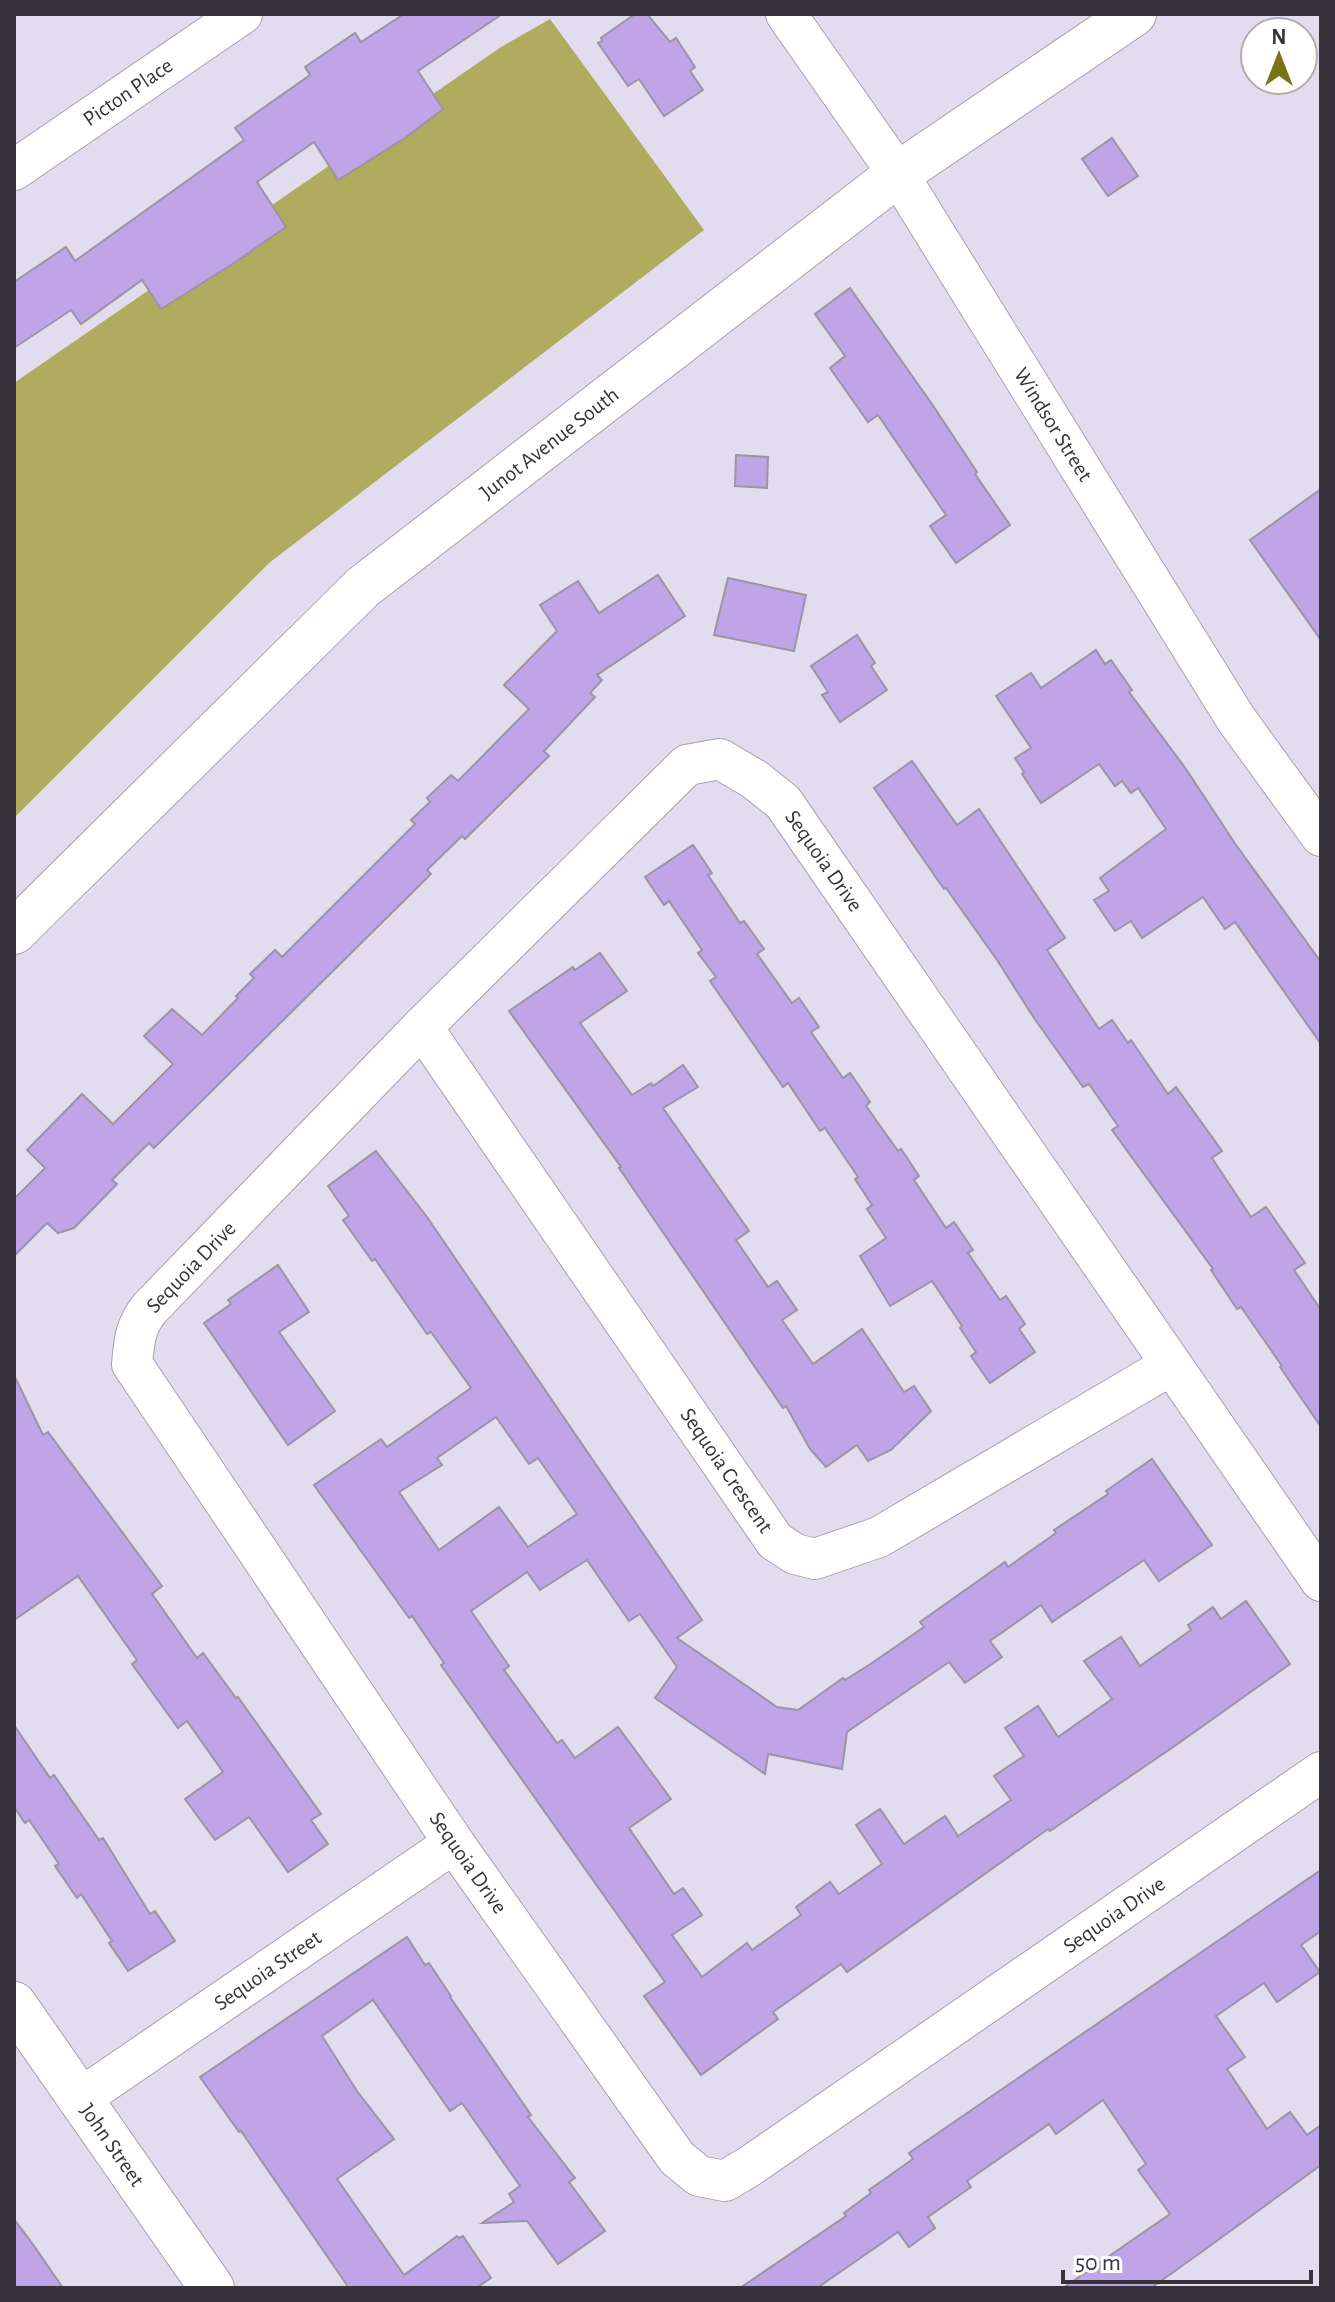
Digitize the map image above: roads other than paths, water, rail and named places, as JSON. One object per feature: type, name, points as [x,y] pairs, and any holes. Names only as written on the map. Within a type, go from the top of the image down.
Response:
[{"type":"main road","name":"Junot Avenue South","points":[[14,932],[363,587],[898,174],[1134,14]]},
{"type":"main road","name":"John Street","points":[[14,2004],[212,2288]]},
{"type":"street","name":"Picton Place","points":[[14,170],[242,14]]},
{"type":"street","name":"Windsor Street","points":[[786,14],[898,174],[1236,719],[1321,836]]},
{"type":"street","name":"Sequoia Drive","points":[[1321,1581],[783,802],[754,779],[720,759],[687,765],[422,1027],[150,1308],[134,1334],[132,1364],[454,1843],[677,2158],[699,2176],[725,2181],[750,2166],[1321,1772]]},
{"type":"street","name":"Sequoia Crescent","points":[[422,1027],[775,1541],[795,1554],[815,1559],[879,1537],[1171,1365]]},
{"type":"street","name":"Sequoia Street","points":[[81,2098],[454,1843]]}]
